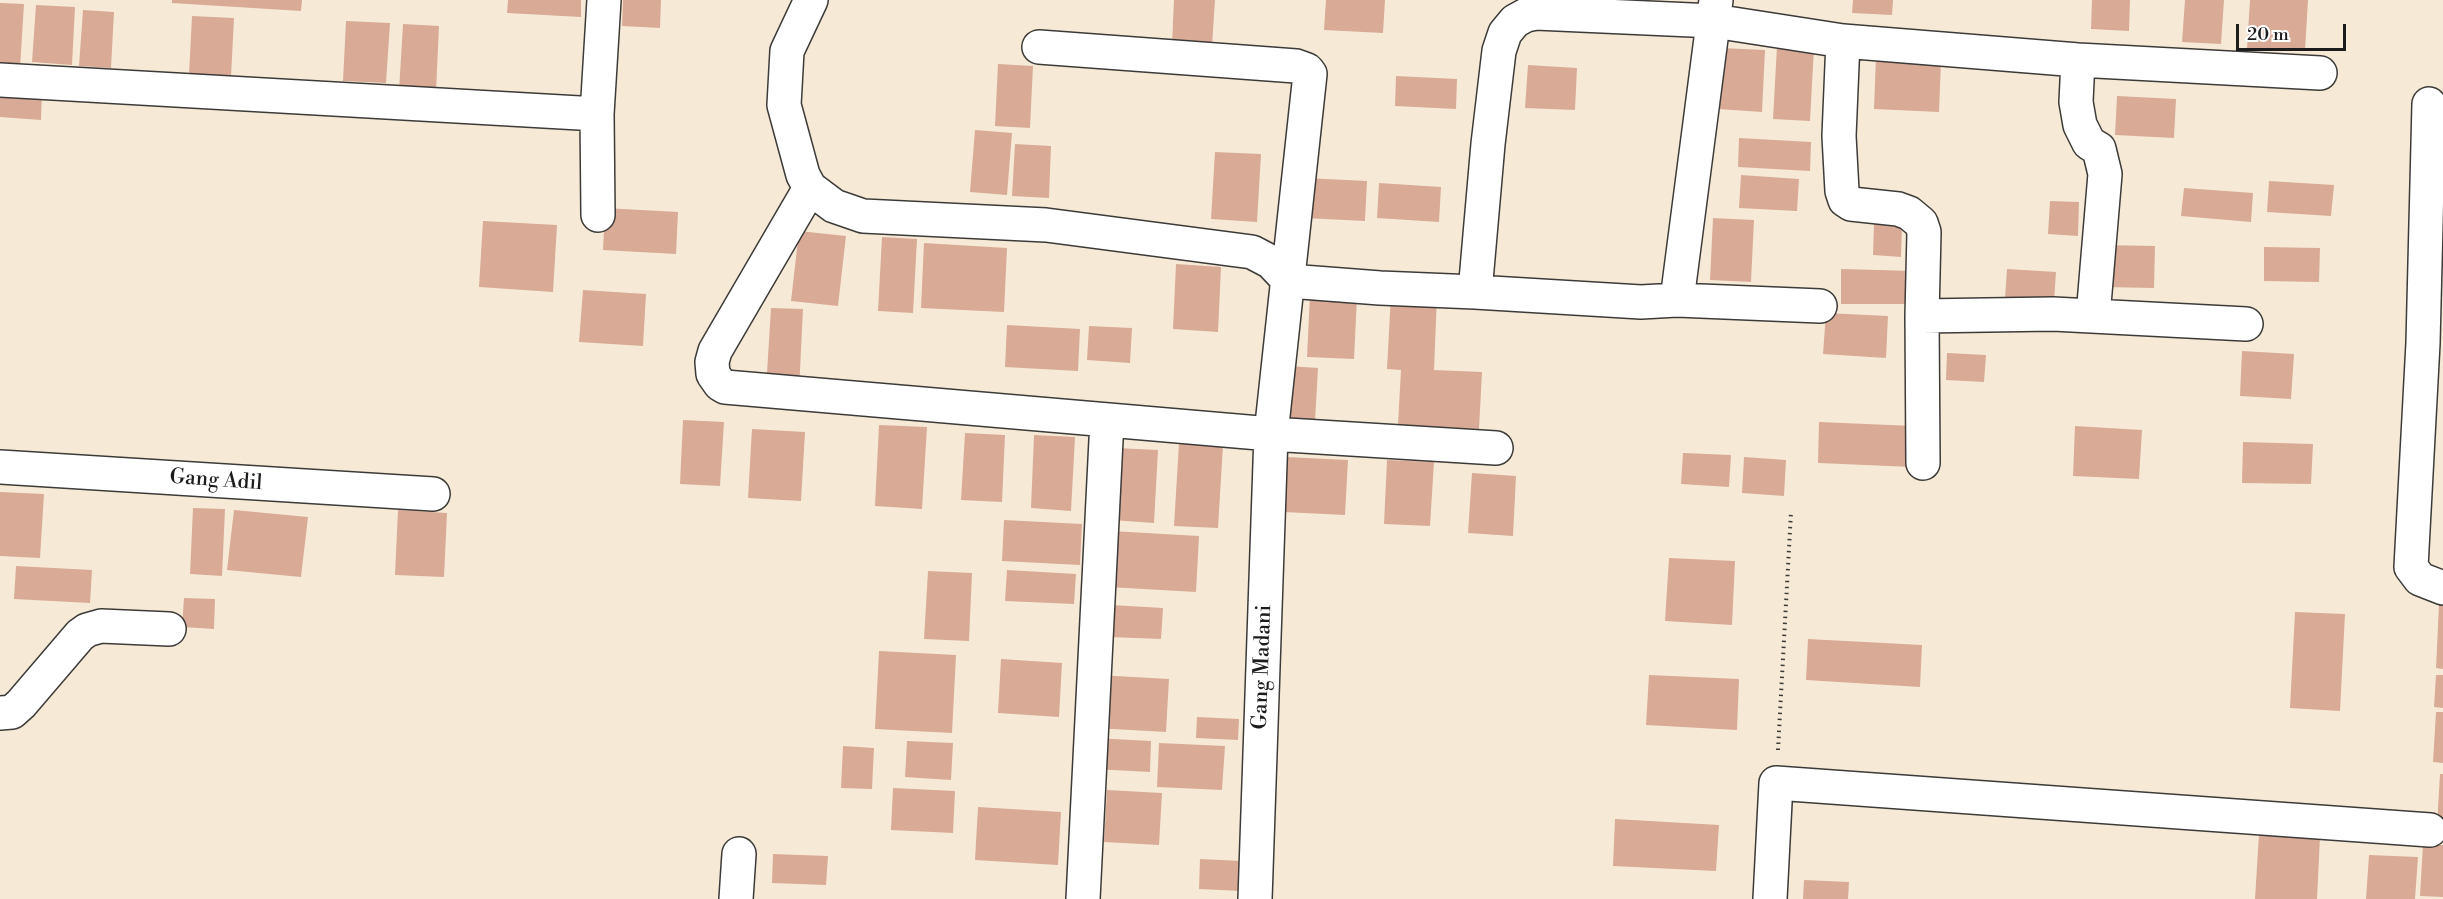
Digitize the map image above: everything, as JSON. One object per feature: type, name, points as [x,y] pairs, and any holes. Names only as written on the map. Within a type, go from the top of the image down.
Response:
[{"type":"street","points":[[598,215],[597,114],[604,0]]},
{"type":"street","points":[[811,0],[787,51],[784,105],[802,175],[810,188],[834,206],[863,216],[1046,225],[1252,252],[1271,262],[1289,281],[1391,289],[1641,302],[1677,300],[1820,306]]},
{"type":"street","points":[[1677,300],[1715,10]]},
{"type":"street","points":[[1475,292],[1498,51],[1505,33],[1515,21],[1526,15],[1715,10],[1843,41],[2078,60],[2320,73]]},
{"type":"street","points":[[1843,41],[1839,136],[1842,191],[1845,200],[1851,204],[1898,209],[1909,213],[1921,223],[1924,232],[1923,463]]},
{"type":"street","name":"Gang Madani","points":[[1040,47],[1296,66],[1307,70],[1311,79],[1271,434],[1255,899]]},
{"type":"street","points":[[2078,60],[2076,102],[2080,125],[2089,143],[2098,149],[2105,174],[2093,316]]},
{"type":"street","points":[[0,80],[597,114]]},
{"type":"street","points":[[2429,104],[2433,343],[2411,567],[2420,579],[2443,588]]},
{"type":"street","points":[[810,188],[715,351],[712,362],[713,374],[720,384],[732,388],[1271,434],[1496,448]]},
{"type":"street","points":[[1923,316],[2053,314],[2246,324]]},
{"type":"street","points":[[1083,899],[1107,420]]},
{"type":"street","name":"Gang Adil","points":[[0,467],[433,494]]},
{"type":"street","points":[[0,713],[12,712],[21,704],[87,630],[101,626],[169,629]]},
{"type":"street","points":[[1770,899],[1776,783],[2430,830]]},
{"type":"street","points":[[736,899],[740,854]]},
{"type":"path","points":[[1776,783],[1791,512]]},
{"type":"building","points":[[172,0],[302,0],[301,11],[172,3]]},
{"type":"building","points":[[508,0],[581,0],[581,17],[507,13]]},
{"type":"building","points":[[623,0],[661,0],[660,28],[622,26]]},
{"type":"building","points":[[1174,0],[1215,0],[1212,46],[1172,44]]},
{"type":"building","points":[[1326,0],[1385,0],[1383,33],[1324,30]]},
{"type":"building","points":[[1853,0],[1893,0],[1892,15],[1852,13]]},
{"type":"building","points":[[2092,0],[2130,0],[2129,31],[2091,29]]},
{"type":"building","points":[[2185,0],[2224,0],[2221,44],[2182,42]]},
{"type":"building","points":[[2250,0],[2308,0],[2305,51],[2247,48]]},
{"type":"building","points":[[0,3],[24,4],[20,68],[0,67]]},
{"type":"building","points":[[36,5],[75,7],[72,65],[32,62]]},
{"type":"building","points":[[83,10],[114,12],[111,68],[79,66]]},
{"type":"building","points":[[192,16],[234,18],[231,77],[189,74]]},
{"type":"building","points":[[346,21],[390,23],[386,83],[343,81]]},
{"type":"building","points":[[403,24],[439,26],[436,92],[399,91]]},
{"type":"building","points":[[1777,46],[1814,48],[1810,121],[1773,119]]},
{"type":"building","points":[[1722,48],[1765,50],[1762,112],[1718,109]]},
{"type":"building","points":[[1876,57],[1941,61],[1939,112],[1874,109]]},
{"type":"building","points":[[998,64],[1033,66],[1030,128],[995,126]]},
{"type":"building","points":[[1528,65],[1577,68],[1575,110],[1525,108]]},
{"type":"building","points":[[1396,76],[1457,79],[1456,109],[1395,106]]},
{"type":"building","points":[[0,88],[42,90],[41,120],[0,117]]},
{"type":"building","points":[[2117,96],[2176,99],[2174,138],[2115,135]]},
{"type":"building","points":[[975,130],[1012,133],[1007,195],[970,192]]},
{"type":"building","points":[[1739,138],[1811,142],[1810,171],[1738,167]]},
{"type":"building","points":[[1015,144],[1051,146],[1049,198],[1012,196]]},
{"type":"building","points":[[1215,152],[1261,154],[1257,222],[1211,219]]},
{"type":"building","points":[[1741,175],[1799,179],[1797,211],[1739,208]]},
{"type":"building","points":[[1306,178],[1367,181],[1365,221],[1304,218]]},
{"type":"building","points":[[2269,181],[2334,185],[2331,216],[2267,212]]},
{"type":"building","points":[[1379,183],[1441,187],[1439,222],[1377,218]]},
{"type":"building","points":[[2184,188],[2253,193],[2251,222],[2181,216]]},
{"type":"building","points":[[2050,201],[2079,202],[2078,236],[2048,234]]},
{"type":"building","points":[[605,208],[678,212],[676,254],[603,250]]},
{"type":"building","points":[[1713,218],[1754,220],[1751,282],[1710,280]]},
{"type":"building","points":[[483,221],[557,225],[553,292],[479,287]]},
{"type":"building","points":[[1874,223],[1902,225],[1901,257],[1873,255]]},
{"type":"building","points":[[799,231],[846,236],[838,306],[791,301]]},
{"type":"building","points":[[882,237],[917,239],[913,313],[878,311]]},
{"type":"building","points":[[924,243],[1007,248],[1004,312],[921,308]]},
{"type":"building","points":[[2102,245],[2155,246],[2154,288],[2102,287]]},
{"type":"building","points":[[2264,247],[2320,248],[2319,282],[2264,281]]},
{"type":"building","points":[[1176,264],[1221,267],[1218,332],[1173,329]]},
{"type":"building","points":[[1841,269],[1915,271],[1915,304],[1841,304]]},
{"type":"building","points":[[2007,269],[2056,272],[2054,301],[2005,298]]},
{"type":"building","points":[[583,290],[646,294],[643,346],[579,342]]},
{"type":"building","points":[[1391,294],[1437,296],[1434,370],[1482,372],[1479,429],[1398,425],[1401,370],[1387,369]]},
{"type":"building","points":[[1310,295],[1357,297],[1354,359],[1307,357]]},
{"type":"building","points":[[771,308],[803,309],[799,391],[766,389]]},
{"type":"building","points":[[1826,313],[1888,316],[1886,358],[1823,354]]},
{"type":"building","points":[[1007,325],[1080,329],[1078,371],[1005,367]]},
{"type":"building","points":[[1089,326],[1132,328],[1130,363],[1087,360]]},
{"type":"building","points":[[2242,351],[2294,354],[2291,399],[2240,396]]},
{"type":"building","points":[[1947,353],[1986,355],[1984,382],[1946,380]]},
{"type":"building","points":[[1288,366],[1318,368],[1315,421],[1285,420]]},
{"type":"building","points":[[683,420],[724,422],[720,486],[680,484]]},
{"type":"building","points":[[1819,422],[1914,426],[1912,467],[1818,463]]},
{"type":"building","points":[[879,425],[927,427],[922,509],[875,506]]},
{"type":"building","points":[[2075,426],[2142,430],[2139,479],[2073,476]]},
{"type":"building","points":[[752,429],[805,432],[801,501],[748,498]]},
{"type":"building","points":[[965,433],[1005,435],[1002,502],[961,500]]},
{"type":"building","points":[[1034,435],[1075,437],[1071,511],[1031,508]]},
{"type":"building","points":[[2243,442],[2313,444],[2311,484],[2242,483]]},
{"type":"building","points":[[1179,443],[1223,445],[1218,528],[1174,526]]},
{"type":"building","points":[[1116,448],[1158,450],[1154,523],[1112,520]]},
{"type":"building","points":[[1683,453],[1731,455],[1729,487],[1681,484]]},
{"type":"building","points":[[1286,457],[1348,460],[1345,515],[1283,512]]},
{"type":"building","points":[[1744,457],[1786,460],[1784,496],[1742,493]]},
{"type":"building","points":[[1387,460],[1434,462],[1430,526],[1384,524]]},
{"type":"building","points":[[1472,473],[1516,476],[1513,536],[1468,533]]},
{"type":"building","points":[[0,492],[44,494],[40,558],[0,556]]},
{"type":"building","points":[[193,508],[225,509],[222,576],[190,574]]},
{"type":"building","points":[[234,510],[308,517],[301,577],[227,570]]},
{"type":"building","points":[[398,510],[447,513],[444,577],[395,575]]},
{"type":"building","points":[[1004,520],[1082,524],[1080,565],[1002,561]]},
{"type":"building","points":[[1111,531],[1199,536],[1196,592],[1108,587]]},
{"type":"building","points":[[1669,558],[1735,561],[1732,625],[1665,621]]},
{"type":"building","points":[[16,566],[92,570],[90,603],[14,599]]},
{"type":"building","points":[[1007,570],[1076,574],[1074,604],[1005,601]]},
{"type":"building","points":[[928,571],[972,573],[969,641],[924,639]]},
{"type":"building","points":[[184,598],[215,599],[214,629],[182,627]]},
{"type":"building","points":[[1111,605],[1163,608],[1161,639],[1109,637]]},
{"type":"building","points":[[2439,605],[2443,605],[2443,669],[2436,668]]},
{"type":"building","points":[[2295,612],[2345,614],[2340,711],[2290,708]]},
{"type":"building","points":[[1808,639],[1922,645],[1920,687],[1806,680]]},
{"type":"building","points":[[879,651],[956,655],[952,733],[875,729]]},
{"type":"building","points":[[1001,659],[1062,663],[1059,717],[998,713]]},
{"type":"building","points":[[1098,675],[1169,679],[1166,732],[1095,728]]},
{"type":"building","points":[[1649,675],[1739,679],[1737,730],[1646,725]]},
{"type":"building","points":[[2436,675],[2443,675],[2443,708],[2434,707]]},
{"type":"building","points":[[2436,712],[2443,712],[2443,763],[2433,762]]},
{"type":"building","points":[[1197,717],[1239,719],[1238,740],[1196,738]]},
{"type":"building","points":[[1095,738],[1151,741],[1150,772],[1094,769]]},
{"type":"building","points":[[907,741],[953,743],[951,780],[905,777]]},
{"type":"building","points":[[1159,743],[1225,746],[1222,790],[1157,787]]},
{"type":"building","points":[[843,746],[874,748],[872,789],[841,788]]},
{"type":"building","points":[[2440,774],[2443,774],[2443,843],[2436,843]]},
{"type":"building","points":[[893,788],[955,791],[953,833],[891,830]]},
{"type":"building","points":[[1107,790],[1162,793],[1159,845],[1104,842]]},
{"type":"building","points":[[978,807],[1061,812],[1058,865],[975,860]]},
{"type":"building","points":[[1615,819],[1719,825],[1716,871],[1613,866]]},
{"type":"building","points":[[2259,834],[2320,837],[2317,899],[2255,899]]},
{"type":"building","points":[[2423,844],[2443,845],[2443,897],[2420,896]]},
{"type":"building","points":[[773,854],[828,856],[826,885],[772,883]]},
{"type":"building","points":[[2369,855],[2418,857],[2415,899],[2366,899]]},
{"type":"building","points":[[1200,859],[1242,861],[1241,891],[1199,889]]},
{"type":"building","points":[[1804,880],[1849,882],[1848,899],[1803,899]]}]
